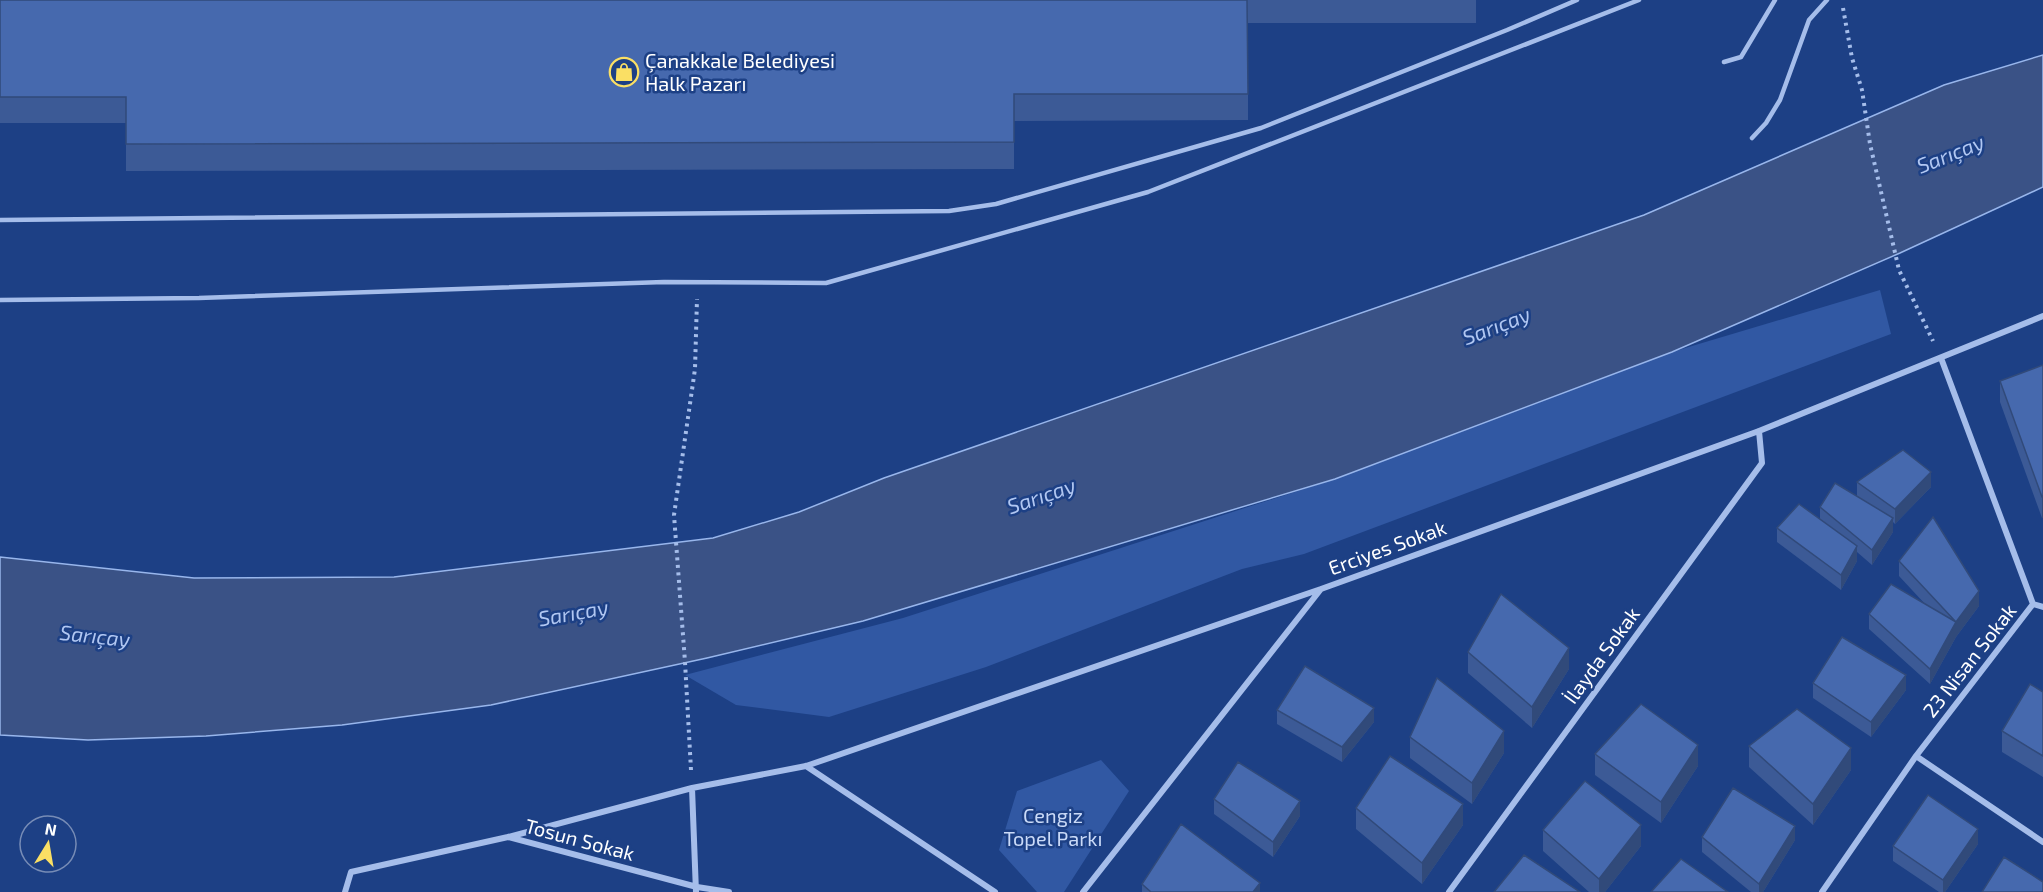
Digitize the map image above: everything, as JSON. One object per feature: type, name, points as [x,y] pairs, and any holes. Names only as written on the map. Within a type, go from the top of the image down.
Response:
[{"type":"street","name":"Erciyes Sokak","points":[[1083,892],[1321,589],[1760,431],[2043,316]]},
{"type":"street","name":"23 Nisan Sokak","points":[[1822,892],[1916,756],[2033,604],[1941,358]]},
{"type":"street","name":"İlayda Sokak","points":[[1449,892],[1762,463],[1760,431]]},
{"type":"street","points":[[508,837],[692,788],[806,766],[1321,589]]},
{"type":"street","points":[[2033,604],[2043,607]]},
{"type":"street","points":[[1916,756],[2043,842]]},
{"type":"street","points":[[806,766],[995,892]]},
{"type":"street","points":[[692,788],[696,890]]},
{"type":"street","name":"Tosun Sokak","points":[[345,892],[351,872],[508,837],[696,890],[729,892]]},
{"type":"lane","points":[[0,220],[949,211],[996,204],[1261,128],[1507,30],[1576,0]]},
{"type":"lane","points":[[0,300],[199,298],[698,282],[826,283],[1148,192],[1639,0]]},
{"type":"lane","points":[[1724,62],[1741,57],[1775,0]]},
{"type":"lane","points":[[1752,138],[1766,123],[1780,100],[1809,20],[1827,0]]},
{"type":"path","points":[[1838,0],[1844,9],[1852,58],[1862,90],[1870,144],[1899,270],[1941,358]]},
{"type":"path","points":[[692,788],[674,515],[695,369],[698,282]]},
{"type":"green space","points":[[1880,290],[1891,334],[1304,554],[1242,569],[986,667],[829,717],[736,705],[685,675],[903,618],[1335,479],[1672,352]]},
{"type":"green space","name":"Cengiz Topel Parkı","points":[[1101,760],[1129,791],[1064,892],[1037,892],[999,850],[1017,791]]},
{"type":"water","name":"Sarıçay","points":[[2043,55],[2043,187],[1900,253],[1672,352],[1335,479],[863,621],[491,705],[342,725],[206,736],[88,740],[0,735],[0,557],[194,578],[394,577],[713,538],[799,512],[884,478],[1644,215],[1944,85]]},
{"type":"building","name":"Çanakkale Belediyesi Halk Pazarı","points":[[0,0],[1247,0],[1248,94],[1014,94],[1014,142],[126,144],[126,97],[0,97]]},
{"type":"building","points":[[2043,365],[2043,497],[2042,497],[2000,381]]},
{"type":"building","points":[[1903,450],[1931,472],[1895,509],[1857,482]]},
{"type":"building","points":[[1835,483],[1893,518],[1872,550],[1820,507]]},
{"type":"building","points":[[1799,504],[1857,546],[1841,575],[1777,528]]},
{"type":"building","points":[[1933,517],[1979,591],[1956,622],[1899,561]]},
{"type":"building","points":[[1891,584],[1956,622],[1930,669],[1869,614]]},
{"type":"building","points":[[1501,594],[1569,648],[1532,707],[1468,652]]},
{"type":"building","points":[[1842,637],[1906,675],[1871,722],[1813,683]]},
{"type":"building","points":[[1305,666],[1374,708],[1342,747],[1277,710]]},
{"type":"building","points":[[1437,678],[1504,731],[1472,783],[1410,737]]},
{"type":"building","points":[[2030,684],[2043,692],[2043,756],[2002,731]]},
{"type":"building","points":[[1641,704],[1698,745],[1661,802],[1595,754]]},
{"type":"building","points":[[1797,709],[1851,748],[1813,804],[1749,746]]},
{"type":"building","points":[[1390,756],[1463,804],[1422,863],[1356,808]]},
{"type":"building","points":[[1238,762],[1300,801],[1273,842],[1214,799]]},
{"type":"building","points":[[1585,781],[1641,825],[1599,879],[1543,830]]},
{"type":"building","points":[[1733,788],[1795,826],[1759,884],[1702,837]]},
{"type":"building","points":[[1928,795],[1978,829],[1943,880],[1893,846]]},
{"type":"building","points":[[1181,824],[1260,883],[1253,892],[1151,892],[1142,884]]},
{"type":"building","points":[[1524,855],[1580,892],[1494,892]]},
{"type":"building","points":[[2004,857],[2043,882],[2043,892],[1982,892]]},
{"type":"building","points":[[1681,859],[1728,892],[1651,892]]},
{"type":"place","name":"Çanakkale Belediyesi Halk Pazarı","points":[[624,72]]}]
